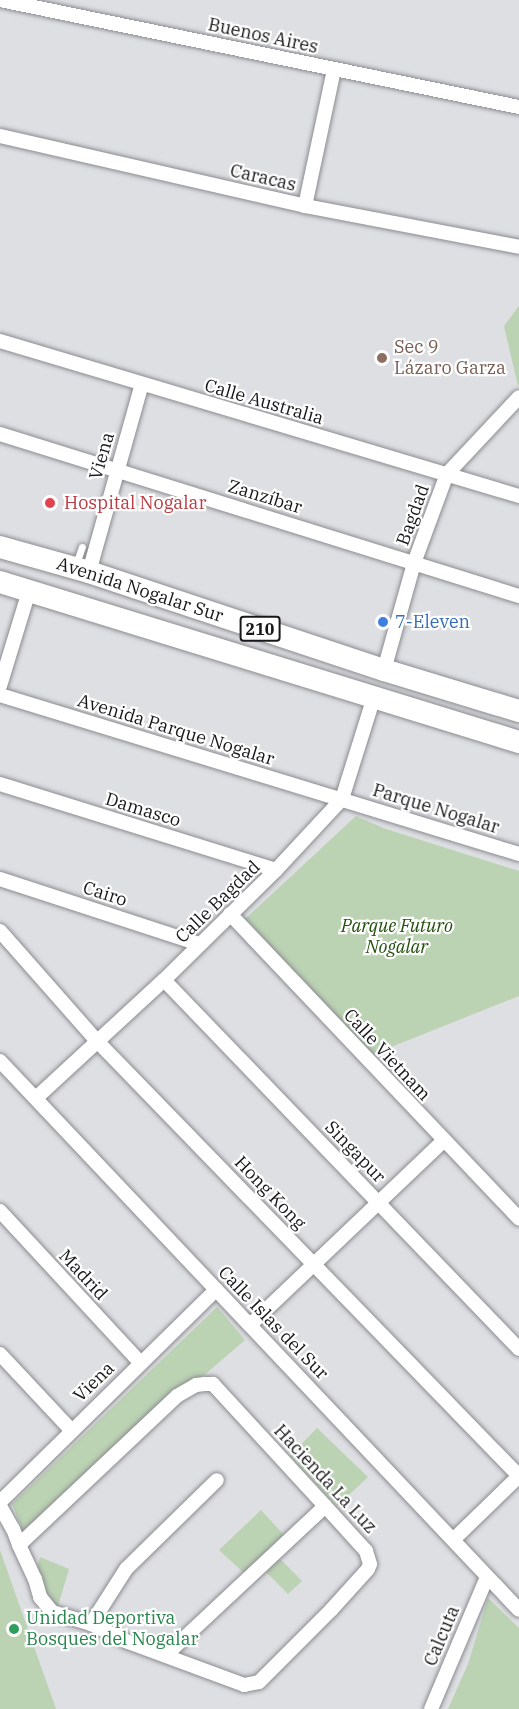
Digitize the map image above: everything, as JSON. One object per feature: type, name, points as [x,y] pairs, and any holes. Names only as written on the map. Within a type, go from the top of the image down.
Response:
[{"type":"highway","name":"Avenida Nogalar Sur","points":[[0,548],[82,570],[384,670],[519,711]]},
{"type":"highway","name":"Avenida Nogalar Sur","points":[[0,582],[519,742]]},
{"type":"street","name":"Buenos Aires","points":[[0,0],[519,107]]},
{"type":"street","points":[[305,206],[334,70]]},
{"type":"street","name":"Caracas","points":[[0,136],[305,206],[519,247]]},
{"type":"street","name":"Calle Australia","points":[[0,341],[519,496]]},
{"type":"street","name":"Viena","points":[[82,570],[142,384]]},
{"type":"street","name":"Bagdad","points":[[384,670],[414,563],[447,474],[519,397]]},
{"type":"street","name":"Zanzíbar","points":[[0,434],[519,596]]},
{"type":"street","points":[[0,686],[29,591]]},
{"type":"street","name":"Avenida Parque Nogalar","points":[[0,695],[342,799]]},
{"type":"street","name":"Calle Bagdad","points":[[36,1098],[164,980],[276,870],[342,799],[374,697]]},
{"type":"street","name":"Damasco","points":[[0,784],[276,870]]},
{"type":"street","name":"Parque Nogalar","points":[[342,799],[519,854]]},
{"type":"street","name":"Cairo","points":[[0,879],[199,944]]},
{"type":"street","name":"Calle Vietnam","points":[[230,914],[519,1219]]},
{"type":"street","name":"Hong Kong","points":[[0,931],[98,1041],[519,1476]]},
{"type":"street","name":"Singapur","points":[[164,980],[519,1349]]},
{"type":"street","name":"Calle Islas del Sur","points":[[0,1061],[519,1610]]},
{"type":"street","points":[[250,1325],[443,1141]]},
{"type":"street","name":"Madrid","points":[[0,1211],[140,1362]]},
{"type":"street","name":"Viena","points":[[0,1504],[70,1430],[216,1290]]},
{"type":"street","points":[[0,1354],[70,1430]]},
{"type":"street","name":"Hacienda La Luz","points":[[0,1504],[45,1606],[60,1616],[91,1624],[128,1642],[236,1682],[251,1685],[259,1682],[368,1569],[370,1564],[366,1551],[213,1384],[196,1385],[177,1396],[20,1545]]},
{"type":"street","points":[[454,1539],[519,1476]]},
{"type":"street","points":[[91,1624],[126,1569],[217,1480]]},
{"type":"street","points":[[166,1655],[325,1506]]},
{"type":"street","name":"Calcuta","points":[[431,1709],[487,1577]]},
{"type":"lane","points":[[82,547],[82,570]]},
{"type":"green space","points":[[519,306],[519,384],[518,386],[504,326]]},
{"type":"green space","name":"Parque Futuro Nogalar","points":[[356,816],[383,828],[519,871],[519,996],[371,1055],[245,919]]},
{"type":"green space","points":[[217,1307],[245,1340],[23,1531],[12,1504]]},
{"type":"green space","points":[[317,1428],[368,1477],[337,1506],[290,1456]]},
{"type":"green space","points":[[261,1510],[284,1535],[244,1573],[219,1550]]},
{"type":"green space","name":"Unidad Deportiva Bosques del Nogalar","points":[[0,1550],[56,1709],[0,1709]]},
{"type":"green space","points":[[40,1557],[69,1569],[58,1606],[47,1603],[36,1572]]},
{"type":"green space","points":[[280,1559],[302,1581],[288,1594],[266,1572]]},
{"type":"green space","points":[[488,1598],[519,1628],[519,1709],[448,1709],[468,1664]]},
{"type":"place","name":"Sec 9 Lázaro Garza","points":[[382,358]]},
{"type":"place","name":"Hospital Nogalar","points":[[50,503]]},
{"type":"place","name":"7-Eleven","points":[[383,622]]},
{"type":"place","name":"Unidad Deportiva Bosques del Nogalar","points":[[14,1629]]}]
